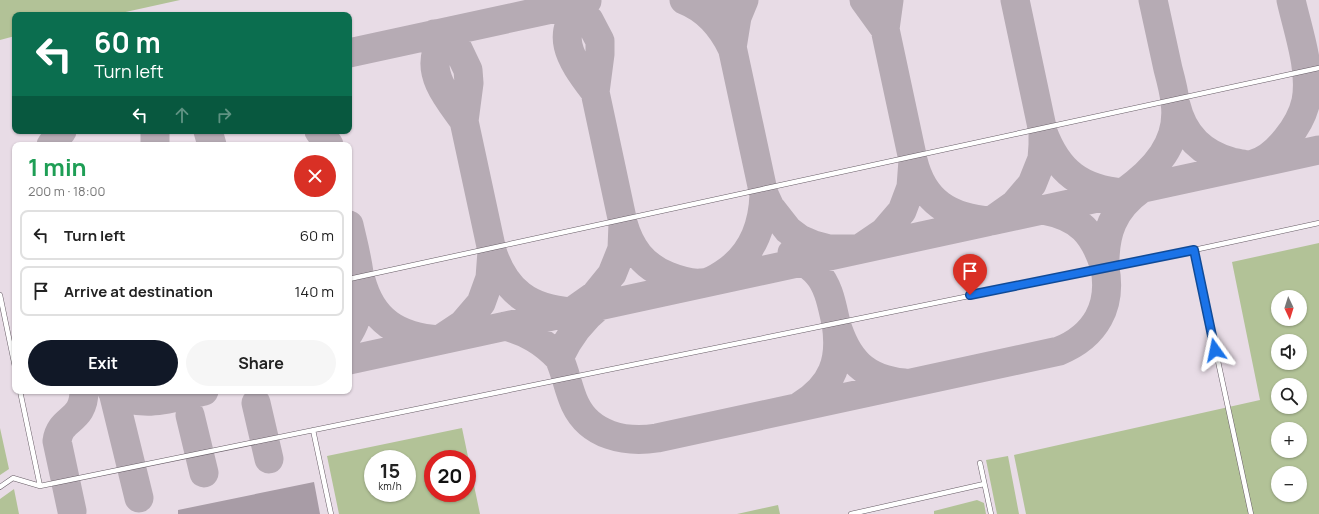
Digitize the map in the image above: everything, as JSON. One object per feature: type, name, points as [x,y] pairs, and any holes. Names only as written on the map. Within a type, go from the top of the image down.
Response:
[{"type":"lane","points":[[352,277],[1319,68]]},
{"type":"lane","points":[[0,487],[14,478],[40,486],[1194,250],[1319,223]]},
{"type":"lane","points":[[1194,250],[1251,514]]},
{"type":"lane","points":[[0,295],[12,353]]},
{"type":"lane","points":[[21,394],[40,486]]},
{"type":"lane","points":[[313,430],[331,514]]},
{"type":"lane","points":[[980,463],[991,514]]},
{"type":"lane","points":[[851,514],[984,484]]},
{"type":"green space","points":[[0,0],[180,0],[126,12],[12,12],[12,37],[0,40]]},
{"type":"green space","points":[[1319,243],[1319,514],[1026,514],[1014,455],[1260,400],[1232,262]]},
{"type":"green space","points":[[0,428],[9,469],[0,475]]},
{"type":"green space","points":[[462,428],[467,450],[424,450],[424,502],[476,502],[476,495],[480,514],[339,514],[327,456]]},
{"type":"green space","points":[[1008,456],[1019,514],[997,514],[986,460]]},
{"type":"green space","points":[[14,489],[19,514],[0,514],[0,499]]},
{"type":"green space","points":[[977,500],[984,503],[986,514],[934,514],[934,511]]},
{"type":"green space","points":[[778,505],[780,514],[737,514]]},
{"type":"building","points":[[314,482],[320,514],[178,514],[178,510]]},
{"type":"taxiway","points":[[684,0],[700,8],[707,14],[724,33],[732,48],[737,17],[744,0]]},
{"type":"taxiway","points":[[722,0],[768,214]]},
{"type":"taxiway","points":[[864,0],[885,29]]},
{"type":"taxiway","points":[[764,194],[770,207],[788,230],[800,239],[829,249],[859,249],[884,232],[902,211],[911,187],[913,160],[885,29],[889,0]]},
{"type":"taxiway","points":[[913,160],[918,175],[931,197],[940,205],[951,211],[976,219],[991,221],[1015,204],[1032,184],[1042,159],[1043,132],[1015,0]]},
{"type":"taxiway","points":[[1043,132],[1049,146],[1064,168],[1083,182],[1108,191],[1123,193],[1155,165],[1163,155],[1169,143],[1174,130],[1176,117],[1173,90],[1153,0]]},
{"type":"taxiway","points":[[1176,105],[1183,125],[1189,134],[1195,142],[1212,154],[1232,162],[1245,165],[1251,165],[1262,161],[1271,155],[1287,139],[1299,120],[1306,101],[1306,64],[1291,0]]},
{"type":"taxiway","points":[[587,1],[576,13],[569,25],[567,36],[568,47],[573,58],[595,92]]},
{"type":"taxiway","points":[[352,52],[584,2]]},
{"type":"taxiway","points":[[492,251],[497,265],[504,277],[521,295],[531,302],[543,307],[571,312],[595,295],[612,274],[622,249],[623,223],[595,92],[600,54],[600,41],[589,20],[578,11],[566,6]]},
{"type":"taxiway","points":[[455,30],[442,42],[438,48],[435,61],[435,70],[447,97],[464,121]]},
{"type":"taxiway","points":[[361,280],[372,306],[389,324],[399,331],[411,335],[439,340],[463,324],[481,303],[490,278],[492,251],[464,121],[469,83],[468,70],[458,49],[447,39],[434,34]]},
{"type":"taxiway","points":[[53,142],[60,134]]},
{"type":"taxiway","points":[[155,134],[155,142]]},
{"type":"taxiway","points":[[209,134],[211,142]]},
{"type":"taxiway","points":[[321,134],[327,142]]},
{"type":"taxiway","points":[[352,359],[1319,150]]},
{"type":"taxiway","points":[[1043,210],[1067,217],[1084,228],[1096,245],[1105,268],[1106,244],[1112,223],[1123,205],[1141,189]]},
{"type":"taxiway","points":[[623,223],[629,240],[634,248],[651,267],[659,272],[680,280],[693,283],[704,283],[718,277],[742,259],[754,240],[758,229],[764,194]]},
{"type":"taxiway","points":[[352,239],[360,279],[359,306],[352,326]]},
{"type":"taxiway","points":[[792,253],[811,267],[821,278],[830,296],[836,323]]},
{"type":"taxiway","points":[[559,358],[575,404],[590,424],[610,435],[621,438],[657,438],[1059,351],[1072,345],[1083,337],[1092,328],[1098,318],[1106,295],[1107,282],[1105,268]]},
{"type":"taxiway","points":[[505,326],[534,338],[559,358],[576,329],[600,305]]},
{"type":"taxiway","points":[[800,406],[820,390],[833,371],[838,349],[836,323],[840,336],[846,347],[852,357],[860,365],[868,372],[878,377],[904,383]]},
{"type":"taxiway","points":[[72,511],[57,441],[62,427],[80,409],[84,394]]},
{"type":"taxiway","points":[[113,394],[139,498]]},
{"type":"taxiway","points":[[118,394],[134,400],[146,401],[157,401],[191,394]]},
{"type":"taxiway","points":[[256,403],[269,459]]},
{"type":"taxiway","points":[[190,415],[204,473]]},
{"type":"route","points":[[970,295],[1194,250],[1215,350]]}]
